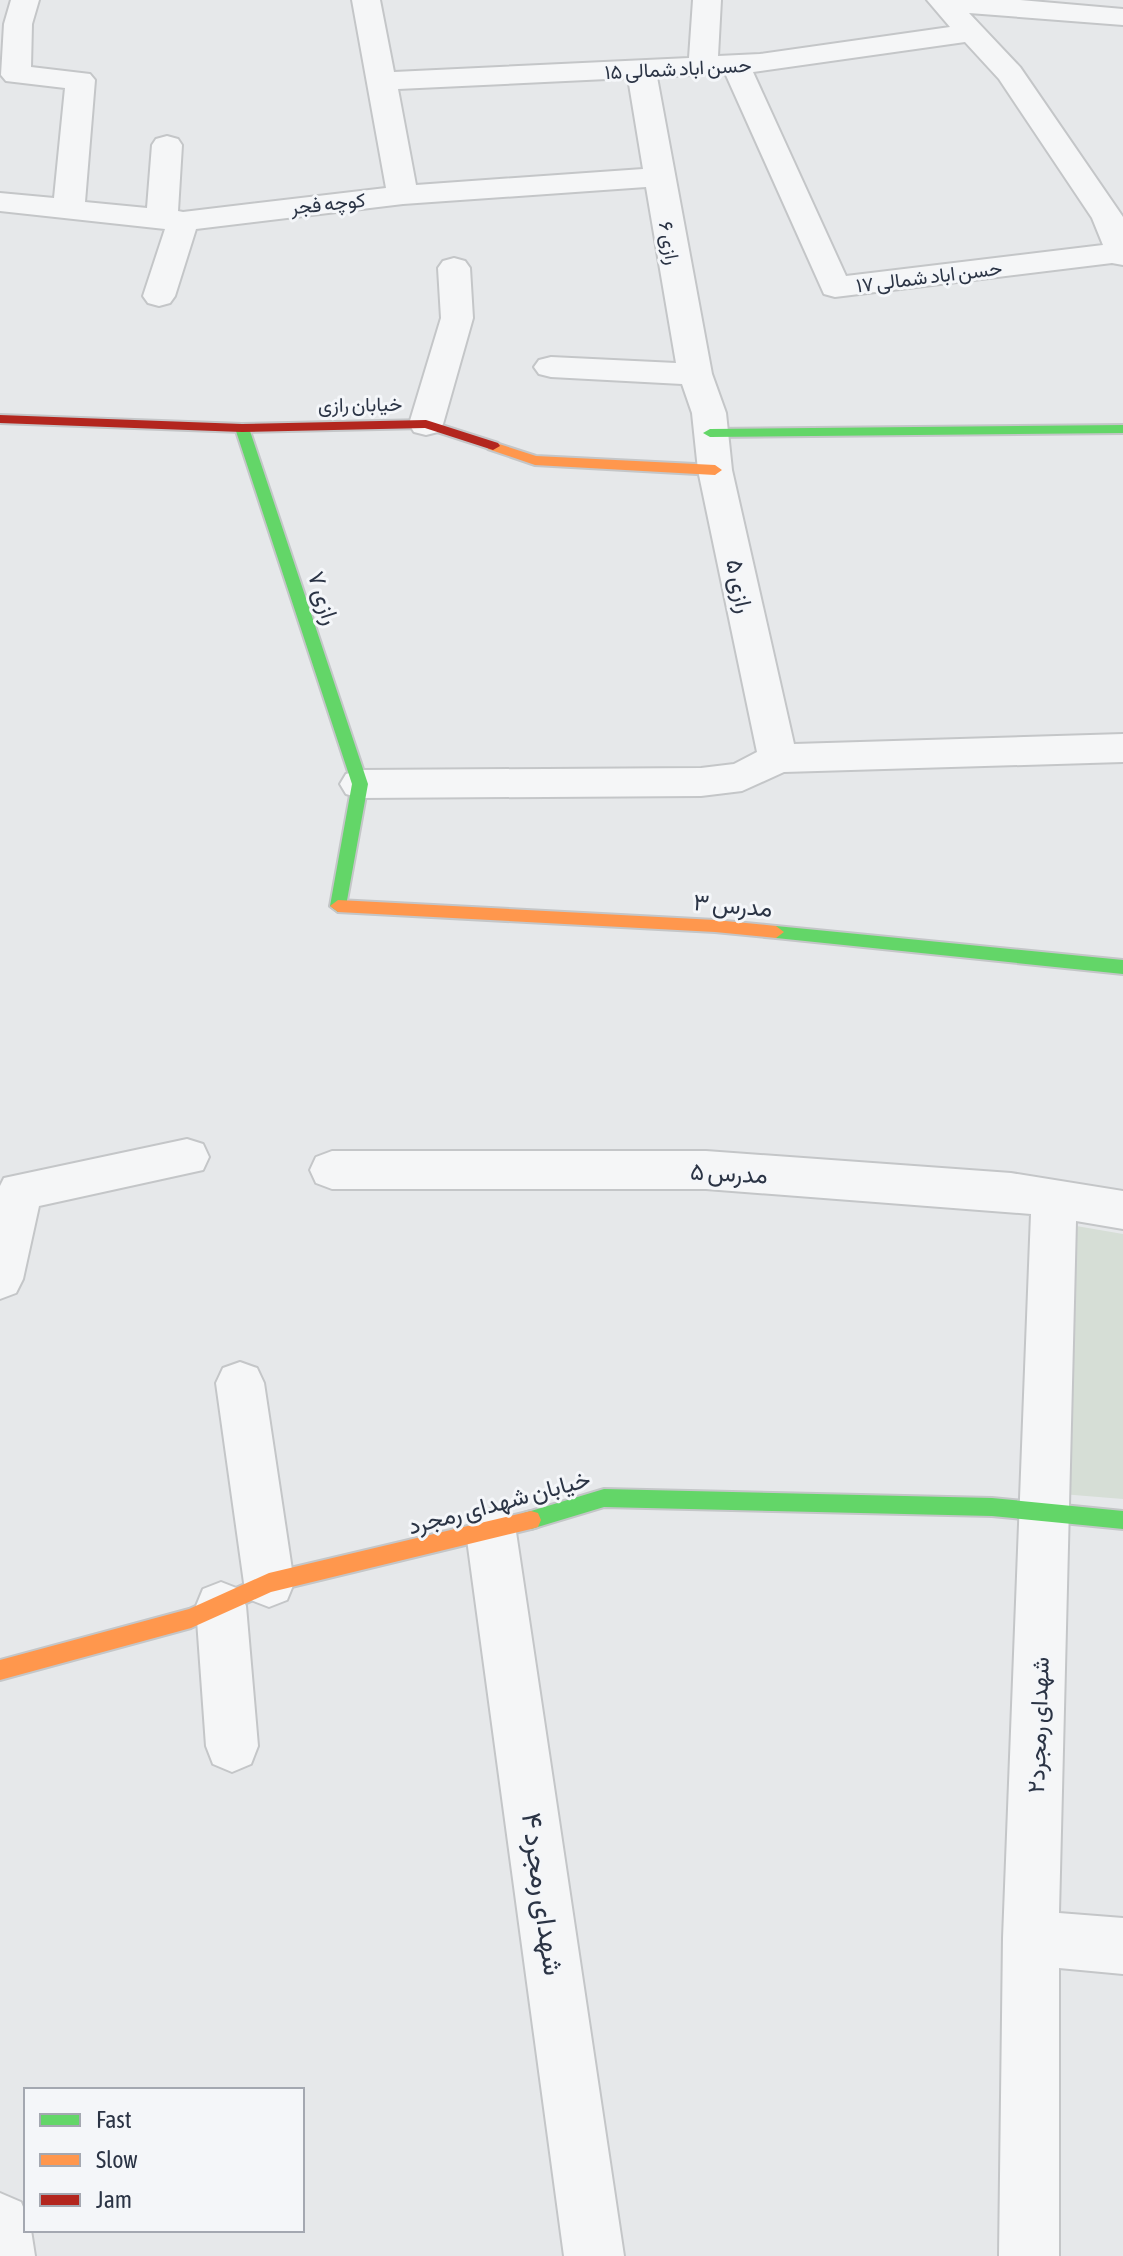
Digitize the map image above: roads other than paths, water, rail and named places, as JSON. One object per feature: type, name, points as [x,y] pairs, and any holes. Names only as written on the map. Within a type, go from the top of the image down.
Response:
[{"type":"street","points":[[366,0],[403,195]]},
{"type":"street","points":[[703,65],[707,0]]},
{"type":"street","points":[[942,1],[1123,17]]},
{"type":"street","points":[[942,1],[1010,73],[1115,218],[1122,254]]},
{"type":"street","points":[[15,16],[16,75],[80,80],[69,209]]},
{"type":"street","name":"حسن اباد شمالی ۱۵","points":[[382,81],[641,71],[735,64],[972,32]]},
{"type":"street","name":"حسن اباد شمالی ۱۷","points":[[735,64],[835,287],[1122,254]]},
{"type":"street","name":"رازی ۶","points":[[641,71],[695,374],[710,423]]},
{"type":"street","points":[[159,296],[172,220],[167,145]]},
{"type":"street","name":"کوچه فجر","points":[[1,210],[69,209],[172,220],[403,195],[658,177]]},
{"type":"street","points":[[426,424],[457,318],[454,268]]},
{"type":"street","points":[[551,367],[695,374]]},
{"type":"street","name":"خیابان رازی","points":[[0,419],[242,428],[426,424],[535,460],[715,470]]},
{"type":"street","points":[[710,423],[1123,429]]},
{"type":"street","name":"رازی ۵","points":[[710,423],[715,470],[778,758]]},
{"type":"street","name":"رازی ۷","points":[[242,428],[360,784]]},
{"type":"street","points":[[360,784],[701,782],[742,777],[778,758],[1123,748]]},
{"type":"street","name":"مدرس ۳","points":[[360,784],[338,908],[715,926],[1123,967]]},
{"type":"street","points":[[0,1279],[20,1191],[187,1157]]},
{"type":"street","name":"مدرس ۵","points":[[332,1170],[706,1170],[1011,1192],[1123,1210]]},
{"type":"street","name":"شهدای رمجرد۲","points":[[1029,2256],[1031,1938],[1054,1199]]},
{"type":"street","points":[[240,1383],[269,1583]]},
{"type":"street","name":"خیابان شهدای رمجرد","points":[[0,1670],[191,1618],[269,1583],[491,1532],[604,1498],[992,1507],[1123,1520]]},
{"type":"street","name":"شهدای رمجرد ۴","points":[[491,1532],[594,2256]]},
{"type":"street","points":[[221,1606],[232,1746]]},
{"type":"street","points":[[1031,1938],[1123,1946]]},
{"type":"street","points":[[0,2223],[5,2256]]}]
